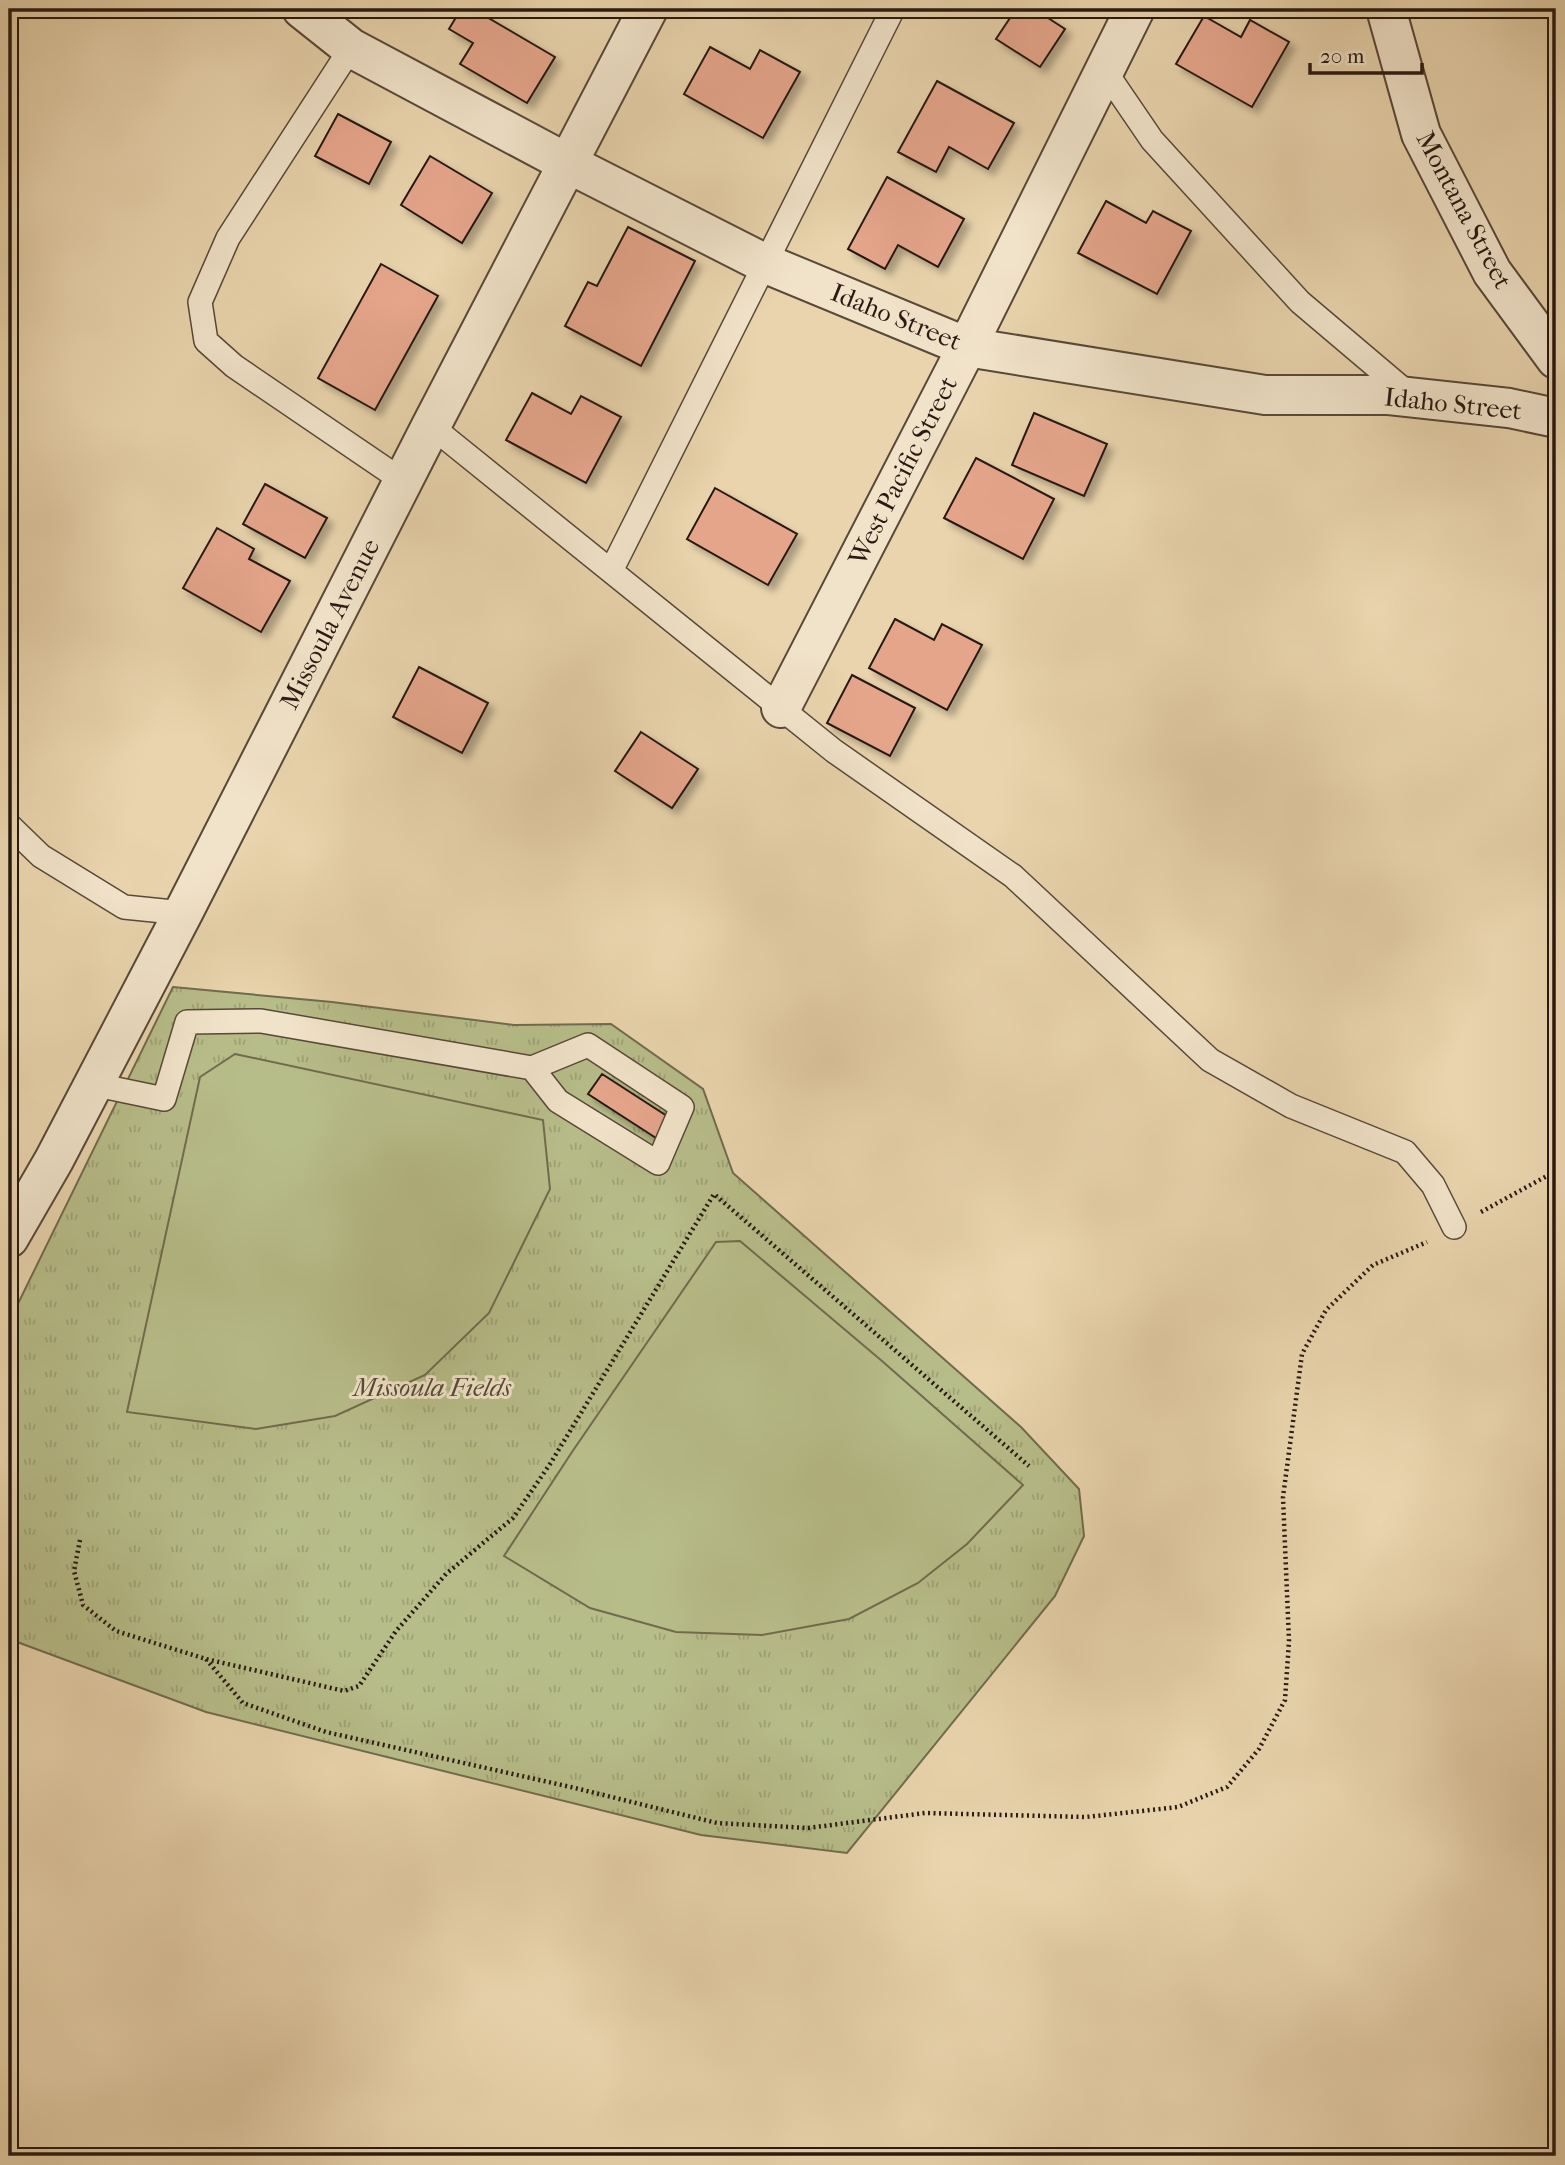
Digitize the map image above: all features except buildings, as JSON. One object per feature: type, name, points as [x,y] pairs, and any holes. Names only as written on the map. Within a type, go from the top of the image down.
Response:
[{"type":"street","name":"Idaho Street","points":[[302,9],[351,48],[567,163],[764,263],[967,347],[1265,395],[1389,395],[1510,408],[1556,418]]},
{"type":"street","points":[[345,9],[351,48]]},
{"type":"street","name":"Missoula Avenue","points":[[11,1231],[54,1160],[183,913],[431,426],[648,9]]},
{"type":"street","name":"West Pacific Street","points":[[781,708],[967,347],[1135,9]]},
{"type":"street","name":"Montana Street","points":[[1386,9],[1421,134],[1492,272],[1556,359]]},
{"type":"lane","points":[[611,571],[893,9]]},
{"type":"lane","points":[[351,48],[228,238],[200,302],[206,341],[234,366],[403,481]]},
{"type":"lane","points":[[1105,71],[1152,140],[1300,302],[1414,398]]},
{"type":"lane","points":[[431,426],[834,751],[1013,876],[1210,1059],[1291,1106],[1405,1153],[1433,1185],[1454,1227]]},
{"type":"lane","points":[[9,825],[41,856],[124,907],[183,913]]},
{"type":"lane","points":[[92,1084],[164,1098],[187,1022],[261,1021],[532,1068],[588,1045],[682,1107],[658,1163],[558,1101],[532,1068]]},
{"type":"path","points":[[205,1659],[243,1703],[326,1732],[718,1823],[808,1828],[925,1813],[1086,1817],[1178,1807],[1227,1787],[1259,1749],[1284,1700],[1289,1641],[1283,1497],[1302,1354],[1326,1310],[1373,1265],[1454,1227],[1556,1171]]},
{"type":"path","points":[[80,1540],[74,1571],[83,1605],[116,1631],[205,1659],[344,1691],[359,1686],[396,1631],[446,1574],[513,1518],[550,1464],[714,1194],[1028,1466]]},
{"type":"green space","name":"Missoula Fields","points":[[173,987],[332,1002],[514,1025],[611,1024],[703,1089],[733,1173],[1021,1427],[1079,1489],[1084,1536],[1055,1596],[847,1853],[701,1835],[206,1712],[9,1639],[9,1322]]},
{"type":"green space","points":[[235,1054],[543,1120],[550,1189],[489,1313],[425,1375],[335,1416],[256,1429],[127,1412],[200,1077]]},
{"type":"green space","points":[[740,1241],[1023,1485],[967,1544],[918,1583],[849,1619],[762,1635],[676,1632],[590,1608],[504,1556],[716,1242]]}]
